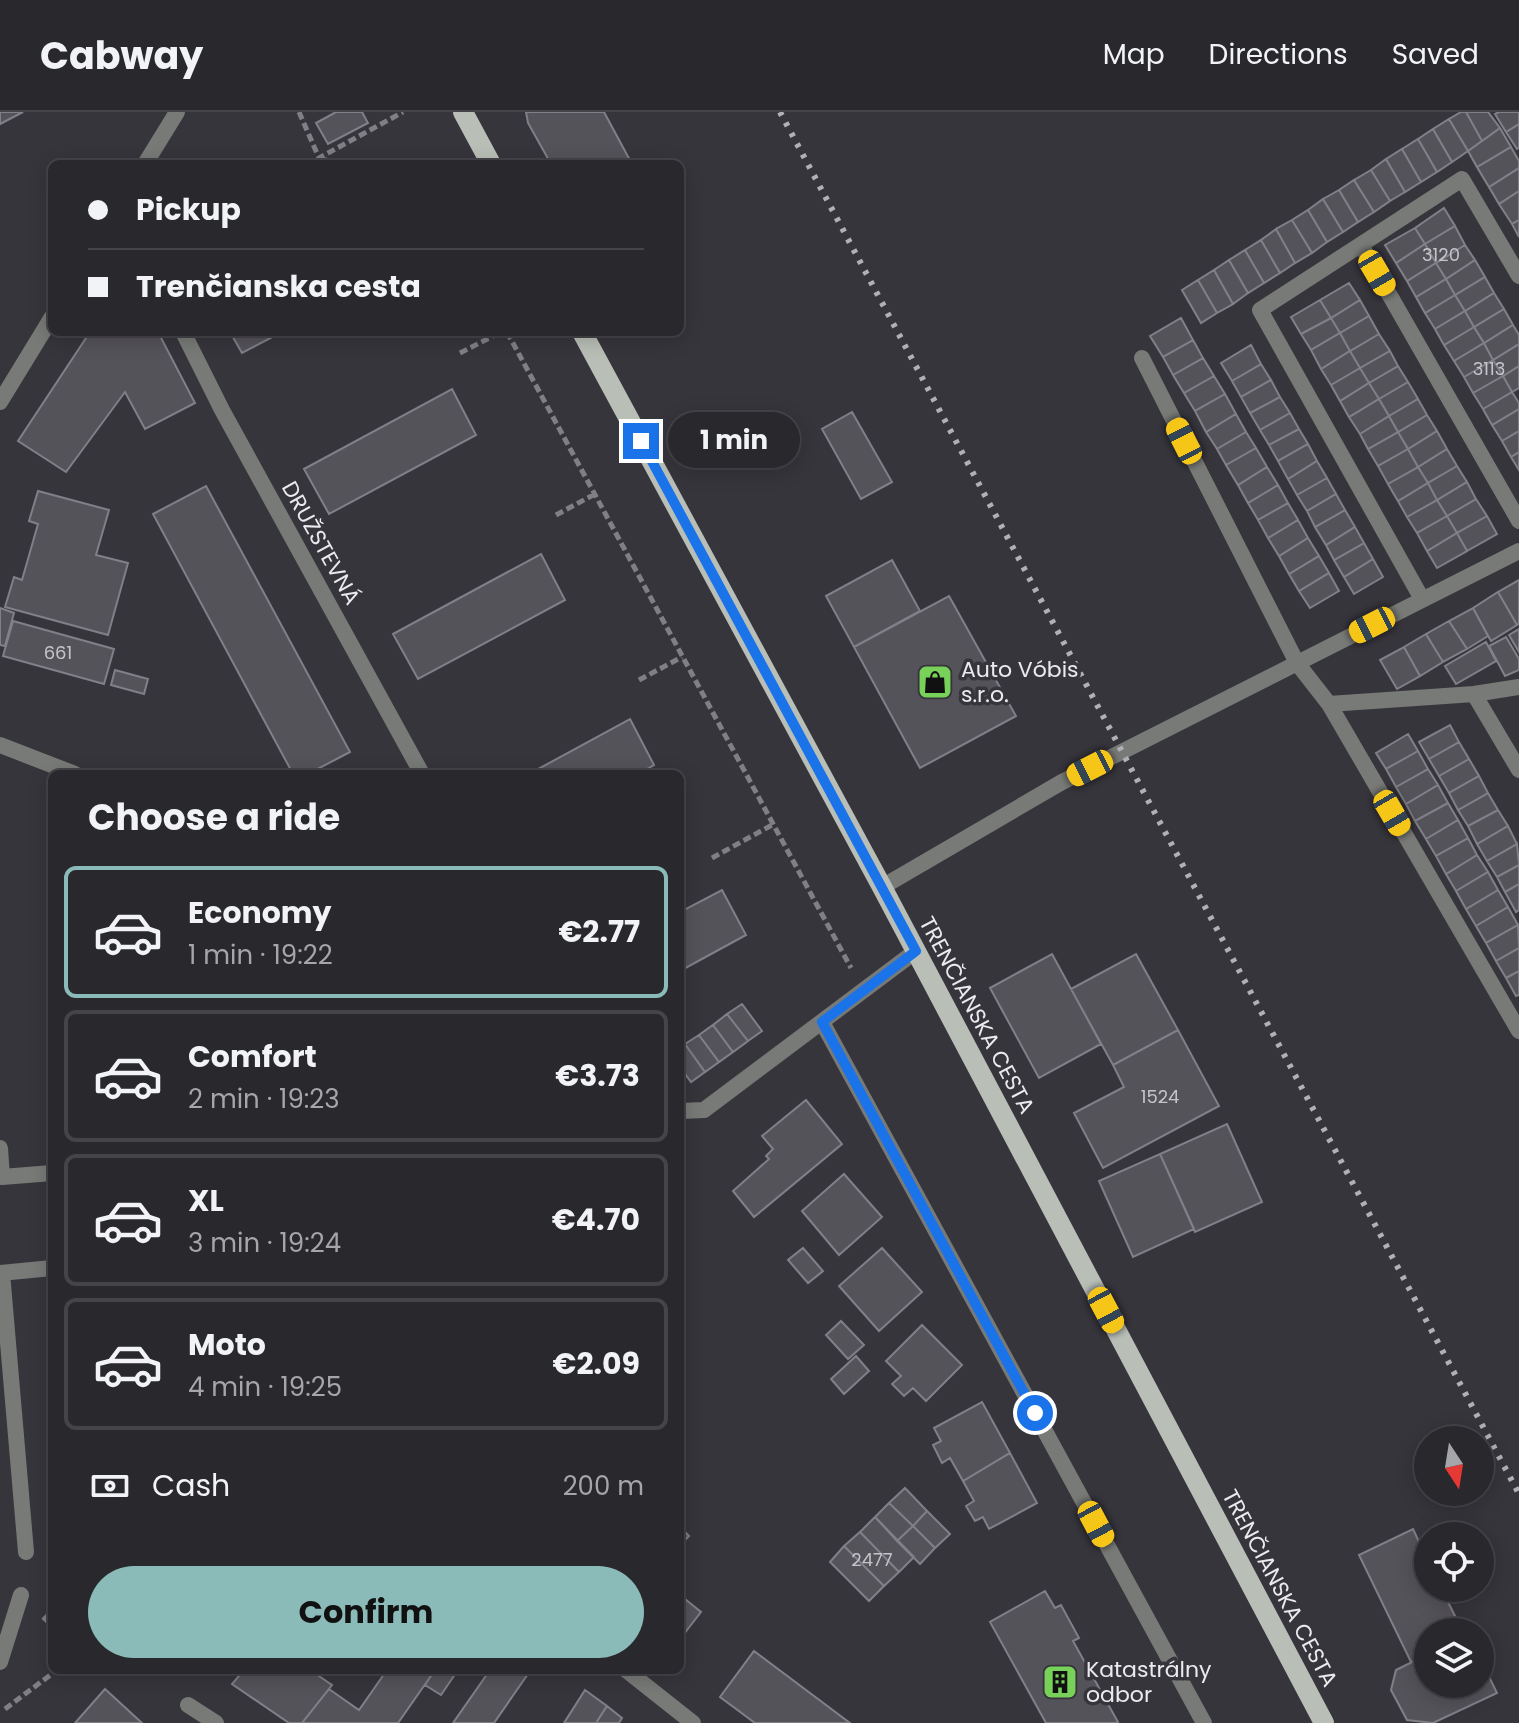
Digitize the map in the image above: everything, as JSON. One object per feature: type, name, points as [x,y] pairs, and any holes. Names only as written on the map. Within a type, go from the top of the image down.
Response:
[{"type":"main road","points":[[463,112],[489,160]]},
{"type":"main road","name":"TRENČIANSKA CESTA","points":[[584,336],[882,887],[1324,1723]]},
{"type":"street","points":[[147,160],[177,112]]},
{"type":"street","points":[[1422,599],[1260,310],[1462,179],[1519,276]]},
{"type":"street","points":[[1361,245],[1519,521]]},
{"type":"street","points":[[0,402],[48,324]]},
{"type":"street","name":"DRUŽSTEVNÁ","points":[[185,336],[222,410],[420,770]]},
{"type":"street","points":[[1142,358],[1297,663],[1329,704],[1519,1031]]},
{"type":"street","points":[[882,887],[1062,782],[1519,551]]},
{"type":"street","points":[[1329,704],[1474,694],[1519,687]]},
{"type":"street","points":[[1474,694],[1519,770]]},
{"type":"street","points":[[0,745],[64,770]]},
{"type":"street","points":[[684,1111],[704,1110],[916,951]]},
{"type":"street","points":[[822,1022],[1204,1723]]},
{"type":"street","points":[[0,1148],[2,1177],[48,1173]]},
{"type":"street","points":[[26,1552],[1,1273],[48,1268]]},
{"type":"street","points":[[0,1662],[21,1595]]},
{"type":"street","points":[[631,1674],[693,1723]]},
{"type":"street","points":[[188,1705],[216,1723]]},
{"type":"path","points":[[299,112],[318,160]]},
{"type":"path","points":[[320,160],[403,112]]},
{"type":"path","points":[[460,353],[493,336]]},
{"type":"path","points":[[509,336],[863,990]]},
{"type":"path","points":[[556,515],[595,494]]},
{"type":"path","points":[[639,680],[682,657]]},
{"type":"path","points":[[712,858],[772,825]]},
{"type":"path","points":[[45,1619],[48,1615]]},
{"type":"path","points":[[5,1709],[52,1674]]},
{"type":"building","points":[[0,112],[23,112],[0,124]]},
{"type":"building","points":[[336,112],[362,112],[368,123],[328,144],[316,123]]},
{"type":"building","points":[[526,112],[604,112],[630,160],[549,160],[528,123]]},
{"type":"building","points":[[1466,112],[1482,141],[1468,151],[1449,119]]},
{"type":"building","points":[[1466,112],[1488,112],[1500,128],[1482,141]]},
{"type":"building","points":[[1519,112],[1519,124],[1506,132],[1495,114]]},
{"type":"building","points":[[1449,119],[1468,151],[1452,162],[1433,129]]},
{"type":"building","points":[[1519,124],[1519,148],[1517,149],[1506,132]]},
{"type":"building","points":[[1500,128],[1511,147],[1477,167],[1468,151]]},
{"type":"building","points":[[1433,129],[1452,162],[1437,172],[1418,139]]},
{"type":"building","points":[[1418,139],[1437,172],[1421,182],[1402,149]]},
{"type":"building","points":[[1511,147],[1519,161],[1519,168],[1489,187],[1477,167]]},
{"type":"building","points":[[1402,149],[1421,182],[1405,192],[1386,159]]},
{"type":"building","points":[[1386,159],[1405,192],[1390,201],[1371,170]]},
{"type":"building","points":[[1519,168],[1519,191],[1499,204],[1489,187]]},
{"type":"building","points":[[1371,170],[1390,201],[1374,212],[1354,180]]},
{"type":"building","points":[[1354,180],[1374,212],[1358,222],[1339,190]]},
{"type":"building","points":[[1339,190],[1358,222],[1343,232],[1323,199]]},
{"type":"building","points":[[1519,191],[1519,220],[1512,224],[1499,204]]},
{"type":"building","points":[[1323,199],[1343,232],[1327,242],[1308,210]]},
{"type":"building","points":[[1444,208],[1455,226],[1425,244],[1415,228]]},
{"type":"building","points":[[1308,210],[1327,242],[1312,253],[1292,220]]},
{"type":"building","points":[[1292,220],[1312,253],[1295,263],[1276,229]]},
{"type":"building","points":[[1519,220],[1519,237],[1512,224]]},
{"type":"building","points":[[1455,226],[1465,245],[1436,263],[1425,244]]},
{"type":"building","points":[[1415,228],[1425,244],[1396,263],[1385,245]]},
{"type":"building","points":[[1276,229],[1295,263],[1280,273],[1261,240]]},
{"type":"building","points":[[1261,240],[1280,273],[1264,283],[1245,250]]},
{"type":"building","points":[[1425,244],[1436,263],[1407,281],[1396,263]]},
{"type":"building","points":[[1465,245],[1475,260],[1446,279],[1436,263]]},
{"type":"building","points":[[1245,250],[1264,283],[1248,293],[1229,260]]},
{"type":"building","points":[[1229,260],[1248,293],[1233,304],[1214,270]]},
{"type":"building","points":[[1475,260],[1485,277],[1455,295],[1446,279]]},
{"type":"building","points":[[1436,263],[1446,279],[1416,297],[1407,281]]},
{"type":"building","points":[[1214,270],[1233,304],[1217,313],[1198,280]]},
{"type":"building","points":[[1485,277],[1494,293],[1465,311],[1455,295]]},
{"type":"building","points":[[1446,279],[1455,295],[1425,313],[1416,297]]},
{"type":"building","points":[[1198,280],[1217,313],[1201,323],[1182,290]]},
{"type":"building","points":[[1349,283],[1360,300],[1331,318],[1320,300]]},
{"type":"building","points":[[1494,293],[1504,309],[1474,327],[1465,311]]},
{"type":"building","points":[[1455,295],[1465,311],[1435,329],[1425,313]]},
{"type":"building","points":[[1320,300],[1331,318],[1301,334],[1291,317]]},
{"type":"building","points":[[1360,300],[1369,316],[1340,333],[1331,318]]},
{"type":"building","points":[[1504,309],[1513,325],[1484,343],[1474,327]]},
{"type":"building","points":[[1465,311],[1474,327],[1444,345],[1435,329]]},
{"type":"building","points":[[1369,316],[1379,334],[1350,351],[1340,333]]},
{"type":"building","points":[[1181,318],[1193,340],[1163,357],[1150,336]]},
{"type":"building","points":[[1331,318],[1340,333],[1311,350],[1301,334]]},
{"type":"building","points":[[1513,325],[1519,335],[1519,344],[1493,360],[1484,343]]},
{"type":"building","points":[[1474,327],[1484,343],[1454,361],[1444,345]]},
{"type":"building","points":[[1340,333],[1350,351],[1321,369],[1311,350]]},
{"type":"building","points":[[1379,334],[1390,351],[1360,368],[1350,351]]},
{"type":"building","points":[[87,336],[160,336],[195,403],[145,429],[125,392],[66,472],[18,441]]},
{"type":"building","points":[[232,336],[274,336],[242,353]]},
{"type":"building","points":[[1193,340],[1203,358],[1173,375],[1163,357]]},
{"type":"building","points":[[1484,343],[1493,360],[1464,377],[1454,361]]},
{"type":"building","points":[[1519,344],[1519,366],[1503,376],[1493,360]]},
{"type":"building","points":[[1251,345],[1261,364],[1232,381],[1221,363]]},
{"type":"building","points":[[1350,351],[1360,368],[1331,385],[1321,369]]},
{"type":"building","points":[[1390,351],[1398,366],[1369,383],[1360,368]]},
{"type":"building","points":[[1203,358],[1214,376],[1184,393],[1173,375]]},
{"type":"building","points":[[1493,360],[1503,376],[1473,393],[1464,377]]},
{"type":"building","points":[[1261,364],[1271,380],[1241,397],[1232,381]]},
{"type":"building","points":[[1398,366],[1408,382],[1379,399],[1369,383]]},
{"type":"building","points":[[1519,366],[1519,388],[1512,392],[1503,376]]},
{"type":"building","points":[[1360,368],[1369,383],[1340,401],[1331,385]]},
{"type":"building","points":[[1214,376],[1225,394],[1195,411],[1184,393]]},
{"type":"building","points":[[1503,376],[1512,392],[1483,409],[1473,393]]},
{"type":"building","points":[[1271,380],[1280,397],[1250,413],[1241,397]]},
{"type":"building","points":[[1408,382],[1418,399],[1389,416],[1379,399]]},
{"type":"building","points":[[1369,383],[1379,399],[1349,417],[1340,401]]},
{"type":"building","points":[[452,389],[476,435],[329,514],[304,469]]},
{"type":"building","points":[[1512,392],[1519,409],[1492,425],[1483,409]]},
{"type":"building","points":[[1225,394],[1236,414],[1206,432],[1195,411]]},
{"type":"building","points":[[1280,397],[1290,413],[1260,430],[1250,413]]},
{"type":"building","points":[[1379,399],[1389,416],[1360,434],[1349,417]]},
{"type":"building","points":[[1418,399],[1427,415],[1398,432],[1389,416]]},
{"type":"building","points":[[1519,409],[1519,431],[1502,441],[1492,425]]},
{"type":"building","points":[[852,412],[892,482],[861,499],[822,429]]},
{"type":"building","points":[[1290,413],[1299,429],[1269,445],[1260,430]]},
{"type":"building","points":[[1236,414],[1246,432],[1217,449],[1206,432]]},
{"type":"building","points":[[1427,415],[1437,431],[1408,449],[1398,432]]},
{"type":"building","points":[[1389,416],[1398,432],[1368,449],[1360,434]]},
{"type":"building","points":[[1299,429],[1308,444],[1278,461],[1269,445]]},
{"type":"building","points":[[1437,431],[1447,449],[1418,467],[1408,449]]},
{"type":"building","points":[[1519,431],[1519,452],[1511,457],[1502,441]]},
{"type":"building","points":[[1246,432],[1256,448],[1226,465],[1217,449]]},
{"type":"building","points":[[1398,432],[1408,449],[1378,466],[1368,449]]},
{"type":"building","points":[[1308,444],[1317,461],[1288,479],[1278,461]]},
{"type":"building","points":[[1256,448],[1267,467],[1238,485],[1226,465]]},
{"type":"building","points":[[1408,449],[1418,467],[1388,484],[1378,466]]},
{"type":"building","points":[[1447,449],[1457,466],[1428,483],[1418,467]]},
{"type":"building","points":[[1519,452],[1519,470],[1511,457]]},
{"type":"building","points":[[1317,461],[1327,478],[1297,495],[1288,479]]},
{"type":"building","points":[[1457,466],[1467,482],[1437,500],[1428,483]]},
{"type":"building","points":[[1267,467],[1278,485],[1248,503],[1238,485]]},
{"type":"building","points":[[1418,467],[1428,483],[1398,501],[1388,484]]},
{"type":"building","points":[[1327,478],[1336,494],[1307,511],[1297,495]]},
{"type":"building","points":[[1467,482],[1476,499],[1447,516],[1437,500]]},
{"type":"building","points":[[1428,483],[1437,500],[1407,517],[1398,501]]},
{"type":"building","points":[[1278,485],[1288,503],[1258,520],[1248,503]]},
{"type":"building","points":[[206,486],[350,752],[316,770],[291,770],[153,514]]},
{"type":"building","points":[[38,491],[109,510],[96,555],[128,563],[108,635],[5,607],[14,577],[22,580],[38,524],[29,521]]},
{"type":"building","points":[[1336,494],[1345,510],[1315,527],[1307,511]]},
{"type":"building","points":[[1476,499],[1487,516],[1457,533],[1447,516]]},
{"type":"building","points":[[1437,500],[1447,516],[1417,533],[1407,517]]},
{"type":"building","points":[[1288,503],[1298,520],[1268,538],[1258,520]]},
{"type":"building","points":[[1345,510],[1355,527],[1326,545],[1315,527]]},
{"type":"building","points":[[1447,516],[1457,533],[1427,551],[1417,533]]},
{"type":"building","points":[[1487,516],[1497,534],[1467,551],[1457,533]]},
{"type":"building","points":[[1298,520],[1308,538],[1279,556],[1268,538]]},
{"type":"building","points":[[1355,527],[1364,543],[1334,560],[1326,545]]},
{"type":"building","points":[[1457,533],[1467,551],[1437,568],[1427,551]]},
{"type":"building","points":[[1308,538],[1319,556],[1289,574],[1279,556]]},
{"type":"building","points":[[1364,543],[1373,559],[1344,577],[1334,560]]},
{"type":"building","points":[[541,554],[565,600],[418,679],[393,634]]},
{"type":"building","points":[[1319,556],[1329,573],[1299,591],[1289,574]]},
{"type":"building","points":[[1373,559],[1383,577],[1354,594],[1344,577]]},
{"type":"building","points":[[892,560],[920,611],[854,647],[826,596]]},
{"type":"building","points":[[1329,573],[1339,591],[1310,608],[1299,591]]},
{"type":"building","points":[[1519,580],[1519,624],[1517,625],[1498,592]]},
{"type":"building","points":[[1498,592],[1517,625],[1491,641],[1473,608]]},
{"type":"building","name":"Auto Vóbis s.r.o.","points":[[949,596],[1016,716],[920,768],[854,647]]},
{"type":"building","points":[[0,608],[14,613],[5,646],[0,645]]},
{"type":"building","points":[[1473,608],[1488,636],[1467,649],[1449,621]]},
{"type":"building","points":[[13,621],[114,649],[104,684],[3,656]]},
{"type":"building","points":[[1449,621],[1467,649],[1443,662],[1426,634]]},
{"type":"building","points":[[1519,629],[1519,652],[1509,635]]},
{"type":"building","points":[[1426,634],[1443,662],[1420,676],[1404,647]]},
{"type":"building","points":[[1506,637],[1519,659],[1519,670],[1505,676],[1489,646]]},
{"type":"building","points":[[1486,642],[1496,661],[1456,684],[1445,666]]},
{"type":"building","points":[[1404,647],[1420,676],[1397,689],[1380,660]]},
{"type":"building","points":[[115,670],[148,679],[144,694],[111,685]]},
{"type":"building","points":[[630,719],[654,765],[645,770],[536,770]]},
{"type":"building","points":[[1450,725],[1459,742],[1429,759],[1419,742]]},
{"type":"building","points":[[1408,734],[1418,751],[1386,769],[1376,753]]},
{"type":"building","points":[[1459,742],[1469,759],[1439,776],[1429,759]]},
{"type":"building","points":[[1418,751],[1428,769],[1396,787],[1386,769]]},
{"type":"building","points":[[1469,759],[1479,776],[1449,793],[1439,776]]},
{"type":"building","points":[[1428,769],[1438,785],[1406,804],[1396,787]]},
{"type":"building","points":[[1479,776],[1488,793],[1458,810],[1449,793]]},
{"type":"building","points":[[1438,785],[1448,803],[1415,821],[1406,804]]},
{"type":"building","points":[[1488,793],[1498,810],[1468,826],[1458,810]]},
{"type":"building","points":[[1448,803],[1458,820],[1426,839],[1415,821]]},
{"type":"building","points":[[1498,810],[1508,826],[1477,844],[1468,826]]},
{"type":"building","points":[[1458,820],[1468,838],[1436,856],[1426,839]]},
{"type":"building","points":[[1508,826],[1517,844],[1487,861],[1477,844]]},
{"type":"building","points":[[1468,838],[1477,855],[1446,874],[1436,856]]},
{"type":"building","points":[[1517,844],[1519,865],[1497,877],[1487,861]]},
{"type":"building","points":[[1477,855],[1488,872],[1456,891],[1446,874]]},
{"type":"building","points":[[1519,865],[1519,884],[1505,892],[1497,877]]},
{"type":"building","points":[[1488,872],[1498,890],[1466,909],[1456,891]]},
{"type":"building","points":[[1519,884],[1519,910],[1516,912],[1505,892]]},
{"type":"building","points":[[722,890],[746,935],[684,969],[684,910]]},
{"type":"building","points":[[1498,890],[1508,907],[1476,926],[1466,909]]},
{"type":"building","points":[[1508,907],[1518,925],[1486,943],[1476,926]]},
{"type":"building","points":[[1518,925],[1519,948],[1496,961],[1486,943]]},
{"type":"building","points":[[1519,948],[1519,971],[1506,978],[1496,961]]},
{"type":"building","points":[[1052,954],[1101,1044],[1039,1078],[990,988]]},
{"type":"building","points":[[1136,954],[1178,1030],[1113,1065],[1071,989]]},
{"type":"building","points":[[1519,971],[1519,995],[1516,996],[1506,978]]},
{"type":"building","points":[[742,1004],[762,1031],[748,1041],[727,1014]]},
{"type":"building","points":[[727,1014],[748,1041],[733,1052],[713,1025]]},
{"type":"building","points":[[713,1025],[733,1052],[719,1062],[699,1035]]},
{"type":"building","points":[[1178,1030],[1219,1106],[1103,1168],[1074,1113],[1124,1087],[1113,1065]]},
{"type":"building","points":[[699,1035],[719,1062],[705,1072],[685,1044]]},
{"type":"building","points":[[684,1045],[705,1072],[691,1082],[684,1072]]},
{"type":"building","points":[[806,1100],[842,1144],[754,1217],[733,1191],[769,1159],[766,1156],[773,1149],[762,1136]]},
{"type":"building","points":[[1227,1124],[1262,1202],[1195,1232],[1160,1154]]},
{"type":"building","points":[[1160,1154],[1194,1229],[1133,1257],[1099,1181]]},
{"type":"building","points":[[844,1174],[882,1217],[839,1255],[802,1211]]},
{"type":"building","points":[[803,1248],[823,1271],[808,1283],[788,1260]]},
{"type":"building","points":[[882,1248],[922,1292],[879,1331],[839,1286]]},
{"type":"building","points":[[841,1321],[864,1345],[848,1359],[826,1335]]},
{"type":"building","points":[[922,1325],[962,1365],[926,1401],[913,1388],[904,1396],[892,1384],[901,1376],[886,1361]]},
{"type":"building","points":[[856,1356],[869,1371],[844,1394],[831,1379]]},
{"type":"building","points":[[982,1402],[1010,1453],[963,1481],[950,1458],[942,1463],[933,1445],[941,1441],[934,1428]]},
{"type":"building","points":[[1010,1453],[1037,1503],[989,1529],[983,1517],[975,1521],[966,1506],[974,1501],[963,1481]]},
{"type":"building","points":[[905,1488],[927,1511],[913,1526],[889,1503]]},
{"type":"building","points":[[889,1503],[913,1526],[897,1541],[875,1517]]},
{"type":"building","points":[[927,1511],[950,1534],[935,1548],[913,1526]]},
{"type":"building","points":[[875,1517],[914,1557],[899,1572],[860,1532]]},
{"type":"building","points":[[913,1526],[935,1548],[920,1564],[897,1541]]},
{"type":"building","points":[[1413,1529],[1414,1602],[1448,1602],[1456,1618],[1414,1618],[1414,1661],[1411,1662],[1359,1555]]},
{"type":"building","points":[[860,1532],[899,1572],[884,1586],[844,1546]]},
{"type":"building","points":[[844,1546],[884,1586],[869,1601],[830,1562]]},
{"type":"building","name":"Katastrálny odbor","points":[[1045,1591],[1055,1608],[1061,1605],[1079,1638],[1073,1641],[1118,1722],[1046,1723],[990,1622]]},
{"type":"building","points":[[684,1598],[701,1612],[684,1634]]},
{"type":"building","points":[[754,1651],[850,1723],[755,1723],[720,1697]]},
{"type":"building","points":[[1414,1661],[1414,1698],[1486,1698],[1433,1723],[1407,1720],[1391,1690],[1396,1670]]},
{"type":"building","points":[[241,1674],[316,1674],[332,1685],[302,1723],[289,1723],[232,1684]]},
{"type":"building","points":[[384,1674],[432,1674],[398,1723],[302,1723],[329,1689],[359,1710]]},
{"type":"building","points":[[432,1674],[455,1674],[441,1695],[425,1685]]},
{"type":"building","points":[[487,1674],[528,1674],[494,1723],[453,1723]]},
{"type":"building","points":[[105,1689],[142,1723],[75,1723]]},
{"type":"building","points":[[585,1690],[607,1706],[596,1723],[564,1723]]},
{"type":"building","points":[[607,1706],[622,1718],[619,1723],[596,1723]]},
{"type":"railway","points":[[780,112],[1519,1494]]},
{"type":"place","name":"Auto Vóbis s.r.o.","points":[[935,682]]},
{"type":"place","name":"Katastrálny odbor","points":[[1060,1682]]},
{"type":"route","points":[[641,441],[916,951],[822,1022],[1035,1413]]}]
